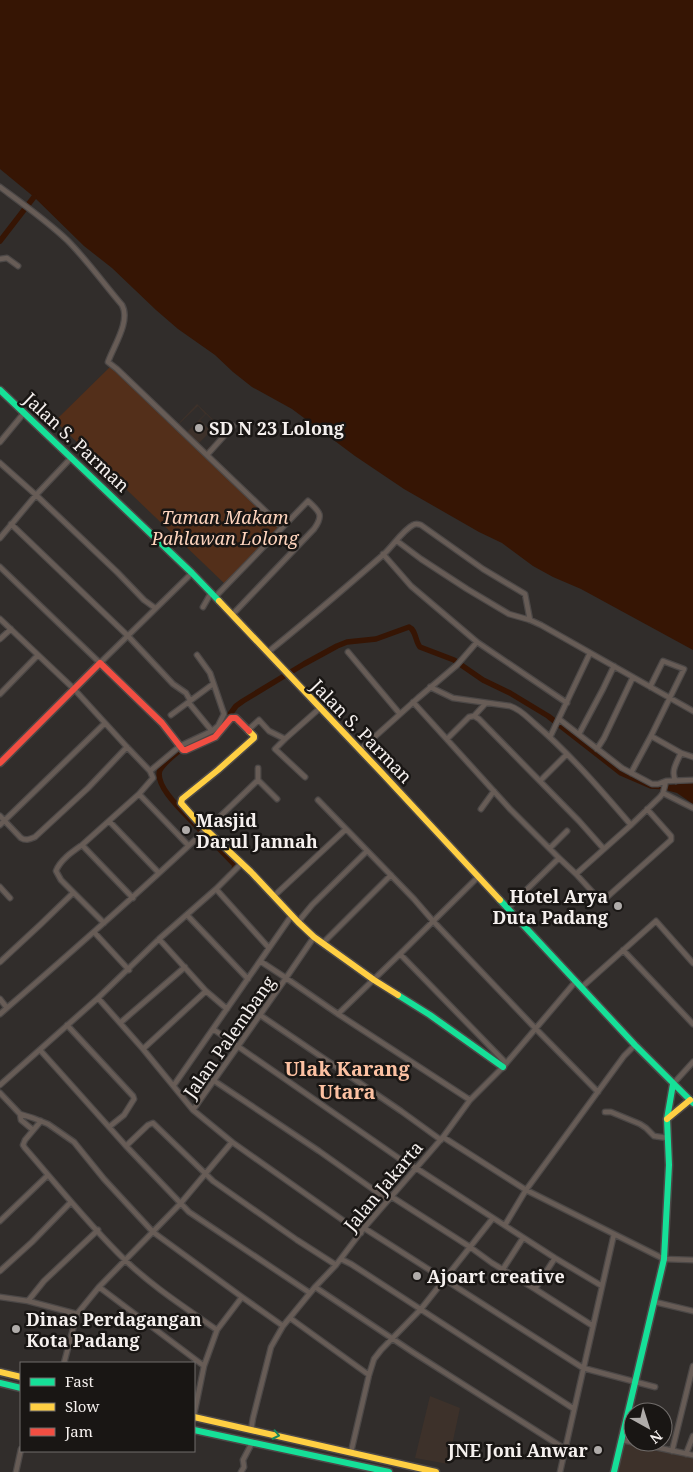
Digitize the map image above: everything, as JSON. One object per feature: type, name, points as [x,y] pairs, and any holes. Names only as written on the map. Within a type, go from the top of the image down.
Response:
[{"type":"main road","name":"Jalan S. Parman","points":[[0,390],[192,573],[479,876],[635,1045],[692,1101]]},
{"type":"main road","points":[[1,759],[100,662],[162,723],[181,747],[186,750],[214,737],[234,717],[236,718],[254,736],[252,740],[181,803],[314,937],[374,980],[504,1065]]},
{"type":"main road","points":[[614,1472],[664,1259],[668,1193],[667,1119],[673,1084]]},
{"type":"main road","points":[[667,1119],[692,1101]]},
{"type":"main road","points":[[0,1372],[20,1377]]},
{"type":"main road","points":[[0,1383],[20,1388]]},
{"type":"main road","points":[[195,1416],[436,1472]]},
{"type":"main road","points":[[216,1435],[219,1423]]},
{"type":"main road","points":[[195,1430],[387,1471]]},
{"type":"street","points":[[0,187],[66,239],[79,252],[124,309],[124,324],[108,362],[282,527]]},
{"type":"street","points":[[0,260],[7,258],[18,266]]},
{"type":"street","points":[[0,442],[24,413]]},
{"type":"street","points":[[207,455],[233,426]]},
{"type":"street","points":[[0,538],[36,495],[71,458]]},
{"type":"street","points":[[0,464],[36,495],[144,600],[155,608]]},
{"type":"street","points":[[203,607],[308,501],[320,514],[320,520],[314,529],[232,615]]},
{"type":"street","points":[[11,524],[128,636],[174,684],[186,693],[190,700],[189,703],[212,731]]},
{"type":"street","points":[[268,652],[315,614],[413,525],[421,525],[483,569],[524,594],[530,620]]},
{"type":"street","points":[[397,541],[421,559],[509,614],[530,620],[693,711]]},
{"type":"street","points":[[383,554],[410,586],[477,642],[567,703]]},
{"type":"street","points":[[0,567],[100,662],[192,573]]},
{"type":"street","points":[[0,619],[74,689],[150,771],[153,778],[139,794],[82,845],[70,853],[56,871],[61,880],[104,924]]},
{"type":"street","points":[[0,639],[10,629]]},
{"type":"street","points":[[360,750],[457,665],[477,642]]},
{"type":"street","points":[[348,652],[400,714]]},
{"type":"street","points":[[550,737],[590,653]]},
{"type":"street","points":[[0,694],[38,654]]},
{"type":"street","points":[[150,771],[181,747],[212,731],[218,726],[224,714],[210,673],[196,655]]},
{"type":"street","points":[[631,773],[684,669],[663,661],[650,687]]},
{"type":"street","points":[[579,734],[614,666]]},
{"type":"street","points":[[597,750],[633,678]]},
{"type":"street","points":[[171,715],[213,684]]},
{"type":"street","points":[[430,687],[453,698],[513,706],[567,754],[631,825]]},
{"type":"street","points":[[413,702],[494,792],[597,897],[604,899],[671,840],[671,836],[647,809]]},
{"type":"street","points":[[447,739],[486,703]]},
{"type":"street","points":[[305,777],[275,749],[320,708]]},
{"type":"street","points":[[474,716],[580,821],[603,848]]},
{"type":"street","points":[[248,730],[259,720],[268,730],[285,739]]},
{"type":"street","points":[[559,720],[622,768],[652,784],[693,780]]},
{"type":"street","points":[[0,826],[105,723]]},
{"type":"street","points":[[651,736],[681,753],[693,757]]},
{"type":"street","points":[[0,816],[24,840],[35,837],[88,788],[127,748]]},
{"type":"street","points":[[676,781],[674,773],[681,753]]},
{"type":"street","points":[[540,781],[567,754]]},
{"type":"street","points":[[258,768],[258,780],[276,799]]},
{"type":"street","points":[[0,1014],[133,898],[258,780]]},
{"type":"street","points":[[576,874],[647,809],[663,791],[666,782]]},
{"type":"street","points":[[663,791],[693,808]]},
{"type":"street","points":[[481,809],[494,792]]},
{"type":"street","points":[[139,794],[188,845]]},
{"type":"street","points":[[318,800],[598,1092]]},
{"type":"street","points":[[109,821],[159,873]]},
{"type":"street","points":[[274,896],[346,830]]},
{"type":"street","points":[[550,848],[567,830]]},
{"type":"street","points":[[82,845],[133,898]]},
{"type":"street","points":[[298,922],[312,905],[367,851]]},
{"type":"street","points":[[508,908],[558,858]]},
{"type":"street","points":[[0,1085],[129,970],[159,939],[216,889],[242,863]]},
{"type":"street","points":[[322,943],[391,875]]},
{"type":"street","points":[[338,1014],[479,876]]},
{"type":"street","points":[[0,886],[10,898]]},
{"type":"street","points":[[216,889],[269,948]]},
{"type":"street","points":[[0,962],[74,892]]},
{"type":"street","points":[[186,915],[248,978]]},
{"type":"street","points":[[174,1086],[292,915]]},
{"type":"street","points":[[582,987],[656,921],[693,963]]},
{"type":"street","points":[[94,932],[129,970]]},
{"type":"street","points":[[260,961],[286,978],[314,937]]},
{"type":"street","points":[[159,939],[206,991],[227,1009]]},
{"type":"street","points":[[623,950],[693,1024]]},
{"type":"street","points":[[0,953],[5,958]]},
{"type":"street","points":[[400,954],[504,1065]]},
{"type":"street","points":[[120,1024],[185,967]]},
{"type":"street","name":"Jalan Palembang","points":[[470,1100],[286,978],[193,1110],[232,1142],[362,1230],[444,1279],[583,1368],[655,1387]]},
{"type":"street","name":"Jalan Jakarta","points":[[251,1430],[271,1347],[284,1326],[315,1287],[341,1259],[362,1230],[442,1139],[470,1100],[504,1065],[576,981]]},
{"type":"street","points":[[143,1049],[206,991]]},
{"type":"street","points":[[98,998],[193,1110]]},
{"type":"street","points":[[0,999],[7,1008]]},
{"type":"street","points":[[260,1015],[442,1139],[526,1190],[664,1259],[693,1260]]},
{"type":"street","points":[[68,1025],[133,1096],[134,1100],[128,1110],[109,1127]]},
{"type":"street","points":[[213,1030],[400,1160],[416,1168],[523,1238],[602,1286]]},
{"type":"street","points":[[505,1225],[526,1190],[624,1056],[635,1045]]},
{"type":"street","points":[[40,1050],[180,1204],[209,1226],[310,1293]]},
{"type":"street","points":[[673,1084],[693,1062]]},
{"type":"street","points":[[213,1080],[390,1198],[593,1326]]},
{"type":"street","points":[[0,1093],[20,1114],[57,1129],[74,1142],[104,1179],[153,1232],[242,1298],[284,1326]]},
{"type":"street","points":[[605,1112],[611,1112],[638,1124],[646,1128],[654,1136],[668,1138]]},
{"type":"street","points":[[20,1114],[21,1120],[33,1130]]},
{"type":"street","points":[[41,1121],[23,1145],[71,1202],[125,1260],[168,1295],[217,1330]]},
{"type":"street","points":[[126,1146],[148,1125],[153,1124],[206,1175],[297,1240],[336,1265]]},
{"type":"street","points":[[64,1362],[77,1314],[99,1287],[180,1204],[232,1142]]},
{"type":"street","points":[[0,1221],[48,1174]]},
{"type":"street","points":[[0,1271],[32,1242],[71,1202]]},
{"type":"street","points":[[351,1452],[372,1363],[377,1355],[421,1309],[493,1218]]},
{"type":"street","points":[[28,1301],[44,1281],[98,1230]]},
{"type":"street","points":[[560,1472],[614,1234]]},
{"type":"street","points":[[503,1269],[523,1238]]},
{"type":"street","points":[[535,1289],[555,1258]]},
{"type":"street","points":[[341,1259],[574,1409]]},
{"type":"street","points":[[99,1287],[204,1366]]},
{"type":"street","points":[[315,1287],[565,1449]]},
{"type":"street","points":[[0,1297],[28,1301],[77,1314]]},
{"type":"street","points":[[195,1411],[204,1366],[217,1330],[242,1298]]},
{"type":"street","points":[[655,1302],[693,1311]]},
{"type":"street","points":[[290,1318],[369,1375]]},
{"type":"street","points":[[673,1447],[693,1366]]},
{"type":"street","points":[[686,1454],[693,1436]]},
{"type":"street","points":[[241,1472],[244,1467],[243,1460],[252,1443]]},
{"type":"street","points":[[673,1451],[693,1455]]},
{"type":"street","points":[[16,1472],[21,1452]]},
{"type":"street","points":[[349,1472],[351,1464]]},
{"type":"shaded area","points":[[0,0],[693,0],[693,650],[581,589],[533,566],[502,543],[404,489],[355,456],[292,409],[252,387],[215,355],[178,329],[156,310],[112,268],[84,246],[34,197],[0,169]]},
{"type":"shaded area","name":"SD N 23 Lolong","points":[[197,404],[226,432],[207,452],[178,424]],"holes":[[[198,406],[205,414],[187,432],[179,424]],[[206,414],[224,432],[206,450],[199,443],[211,431],[200,420]]]},
{"type":"shaded area","points":[[693,783],[693,804],[677,793],[666,790],[669,785]]},
{"type":"shaded area","points":[[430,1396],[460,1408],[448,1464],[415,1458]]},
{"type":"shaded area","points":[[623,1444],[623,1452],[673,1452],[673,1448],[693,1452],[693,1472],[618,1472]]},
{"type":"green space","name":"Taman Makam Pahlawan Lolong","points":[[112,365],[282,526],[226,585],[55,421]]},
{"type":"waterway","points":[[0,241],[34,197]]},
{"type":"waterway","points":[[225,721],[236,706],[243,701],[337,646],[347,642],[376,639],[409,627],[413,631],[420,647],[454,660],[483,680],[510,693],[548,716],[621,773],[651,786],[668,787]]},
{"type":"waterway","points":[[200,830],[167,793],[159,777],[162,767],[175,754],[183,748],[207,737]]},
{"type":"waterway","points":[[208,837],[235,865],[231,873]]},
{"type":"traffic: fast","points":[[0,390],[219,601]]},
{"type":"traffic: fast","points":[[500,900],[635,1045],[693,1103]]},
{"type":"traffic: fast","points":[[398,995],[430,1015],[503,1067]]},
{"type":"traffic: fast","points":[[614,1472],[664,1259],[669,1165],[667,1119],[673,1084]]},
{"type":"traffic: fast","points":[[0,1383],[20,1388]]},
{"type":"traffic: fast","points":[[195,1430],[389,1472]]},
{"type":"traffic: slow","points":[[219,601],[500,900]]},
{"type":"traffic: slow","points":[[249,731],[254,738],[182,799],[181,803],[314,937],[398,995]]},
{"type":"traffic: slow","points":[[667,1119],[690,1100]]},
{"type":"traffic: slow","points":[[0,1372],[20,1377]]},
{"type":"traffic: slow","points":[[195,1417],[436,1472]]},
{"type":"traffic: jam","points":[[0,763],[100,663],[162,723],[183,750],[215,737],[231,718],[236,718],[249,731]]},
{"type":"place","name":"SD N 23 Lolong","points":[[199,428]]},
{"type":"place","name":"Masjid Darul Jannah","points":[[186,830]]},
{"type":"place","name":"Hotel Arya Duta Padang","points":[[618,906]]},
{"type":"place","name":"Ajoart creative","points":[[417,1276]]},
{"type":"place","name":"Dinas Perdagangan Kota Padang","points":[[16,1329]]},
{"type":"place","name":"JNE Joni Anwar","points":[[598,1450]]},
{"type":"district","name":"Ulak Karang Utara","points":[[347,1080]]}]
